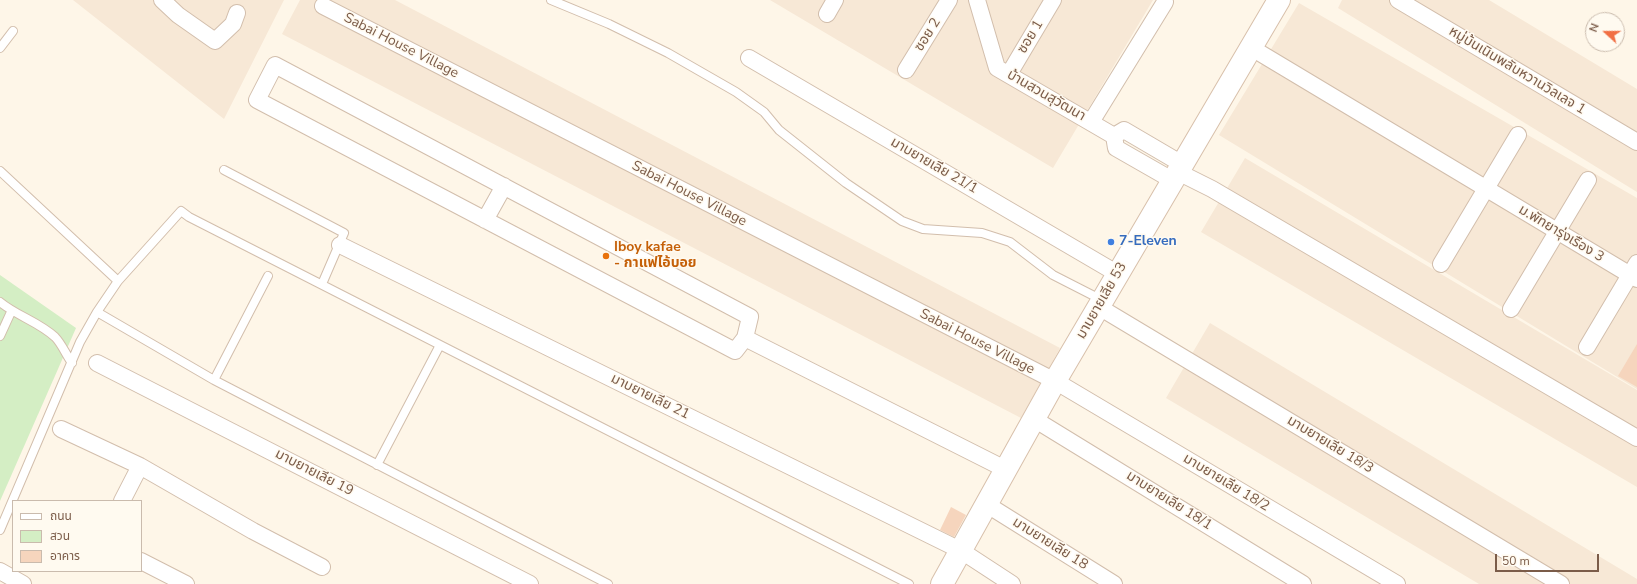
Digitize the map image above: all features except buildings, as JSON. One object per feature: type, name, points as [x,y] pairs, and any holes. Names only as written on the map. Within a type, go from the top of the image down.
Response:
[{"type":"street","points":[[162,0],[178,15],[215,41],[234,24],[237,13]]},
{"type":"street","points":[[827,14],[835,0]]},
{"type":"street","name":"ซอย 2","points":[[906,70],[949,0]]},
{"type":"street","name":"บ้านสวนสุวัฒนา","points":[[978,0],[997,68],[1114,136],[1124,130],[1177,172]]},
{"type":"street","name":"ซอย 1","points":[[1009,74],[1053,0]]},
{"type":"street","name":"หมู่บ้นเนินพลับหวานวิลเลจ 1","points":[[1398,0],[1637,142]]},
{"type":"street","name":"มาบยายเลีย 53","points":[[942,584],[1005,469],[1250,47],[1275,1]]},
{"type":"street","points":[[1091,122],[1164,2]]},
{"type":"street","name":"Sabai House Village","points":[[324,6],[1055,382]]},
{"type":"street","name":"ม.พัทยารุ่งเรือง 3","points":[[1250,47],[1557,231],[1635,272]]},
{"type":"street","name":"มาบยายเลีย 21/1","points":[[749,58],[1118,274]]},
{"type":"street","points":[[275,65],[504,186],[750,317],[745,338],[735,351],[257,100],[275,65]]},
{"type":"street","points":[[1441,264],[1518,135]]},
{"type":"street","points":[[1177,172],[1212,189],[1637,438]]},
{"type":"street","points":[[1511,309],[1588,180]]},
{"type":"street","points":[[485,220],[504,186]]},
{"type":"street","name":"มาบยายเลีย 21","points":[[340,245],[960,550],[1012,584]]},
{"type":"street","points":[[1587,347],[1635,272]]},
{"type":"street","name":"มาบยายเลีย 18/3","points":[[1101,304],[1561,584]]},
{"type":"street","points":[[745,338],[1005,469]]},
{"type":"street","name":"มาบยายเลีย 19","points":[[97,363],[530,584]]},
{"type":"street","name":"มาบยายเลีย 18/2","points":[[1055,382],[1397,584]]},
{"type":"street","name":"มาบยายเลีย 18/1","points":[[1034,419],[1303,584]]},
{"type":"street","points":[[61,429],[140,466],[253,531],[322,567]]},
{"type":"street","points":[[123,500],[140,466]]},
{"type":"street","name":"มาบยายเลีย 18","points":[[986,504],[1114,584]]},
{"type":"street","points":[[142,562],[186,584]]},
{"type":"street","points":[[0,571],[23,584]]},
{"type":"lane","points":[[551,0],[609,24],[668,53],[736,92],[764,112],[779,130],[846,183],[902,221],[923,229],[982,233],[1010,242],[1053,275],[1101,304]]},
{"type":"lane","points":[[0,48],[13,31]]},
{"type":"lane","points":[[224,170],[344,233],[322,284]]},
{"type":"lane","points":[[0,171],[118,281]]},
{"type":"lane","points":[[13,500],[80,342],[97,312],[118,281],[181,211],[189,217],[909,584]]},
{"type":"lane","points":[[214,380],[268,276]]},
{"type":"lane","points":[[0,302],[11,312],[39,325],[56,337],[72,363]]},
{"type":"lane","points":[[0,336],[11,312]]},
{"type":"lane","points":[[97,312],[214,380],[608,584]]},
{"type":"lane","points":[[377,464],[440,345]]},
{"type":"lane","points":[[0,530],[12,502]]},
{"type":"shaded area","points":[[73,0],[284,0],[224,119]]},
{"type":"shaded area","points":[[300,0],[395,0],[1060,348],[1021,418],[282,34]]},
{"type":"shaded area","points":[[770,0],[1153,0],[1053,168]]},
{"type":"shaded area","points":[[1342,0],[1489,0],[1637,89],[1637,192],[1338,8]]},
{"type":"shaded area","points":[[1299,3],[1637,198],[1637,389],[1219,135]]},
{"type":"shaded area","points":[[1245,158],[1637,390],[1637,487],[1201,232]]},
{"type":"shaded area","points":[[1210,323],[1637,579],[1637,584],[1479,584],[1166,398]]},
{"type":"green space","points":[[0,275],[76,328],[0,501]]},
{"type":"place","name":"7-Eleven","points":[[1111,242]]},
{"type":"place","name":"Iboy kafae - กาแฟไอ้บอย","points":[[606,256]]}]
